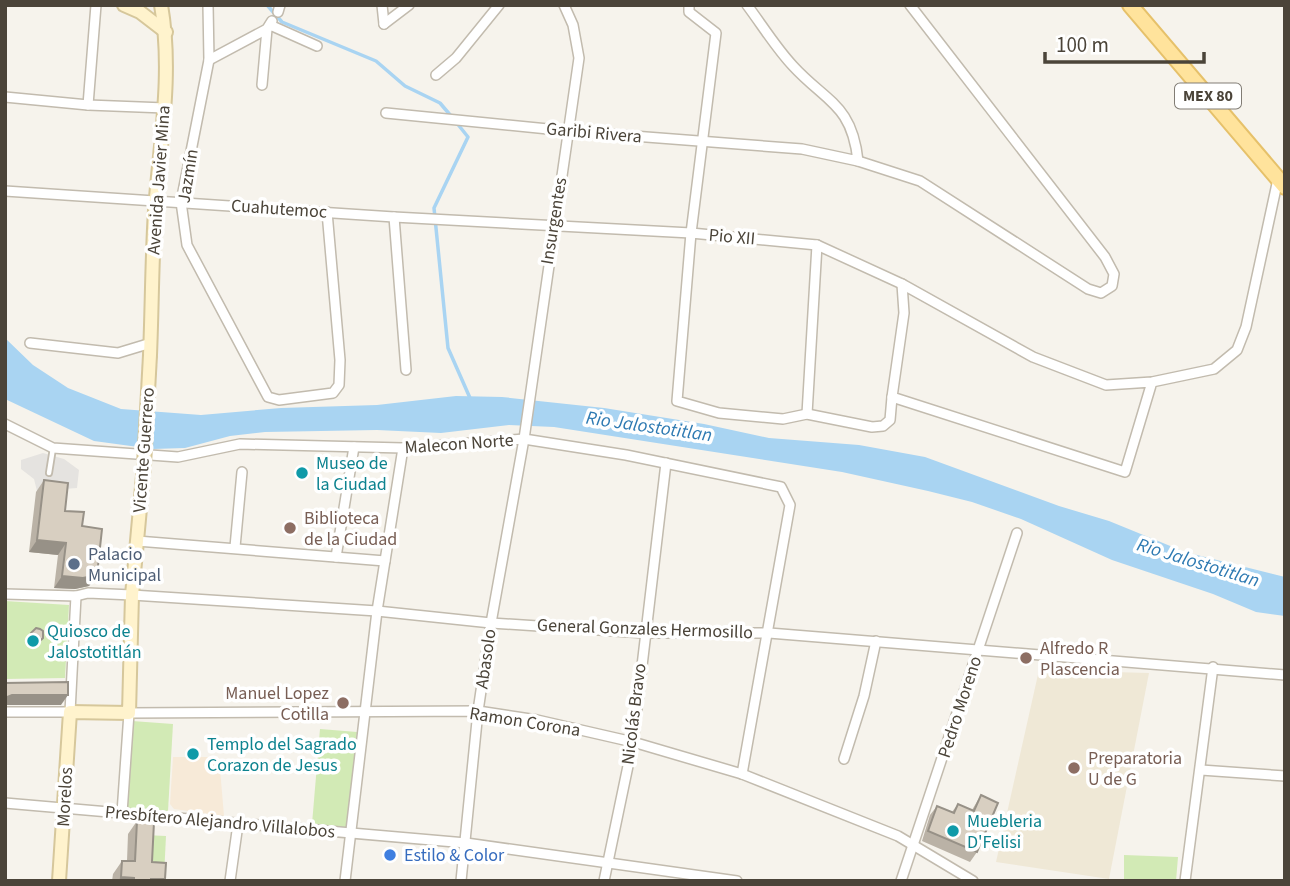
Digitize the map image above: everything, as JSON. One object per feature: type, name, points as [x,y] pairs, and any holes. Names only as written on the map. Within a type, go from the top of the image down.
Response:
[{"type":"main road","name":"MEX 80","points":[[1130,5],[1282,183]]},
{"type":"street","points":[[88,105],[96,5]]},
{"type":"street","points":[[124,5],[140,12],[166,32]]},
{"type":"street","name":"Avenida Javier Mina","points":[[150,349],[156,201],[165,108],[166,32],[161,5]]},
{"type":"street","name":"Jazmín","points":[[208,5],[209,60],[181,202],[187,245],[268,397],[279,400],[332,393],[339,385],[340,360],[327,212]]},
{"type":"street","points":[[382,5],[384,24],[409,5]]},
{"type":"street","points":[[436,75],[456,58],[499,5]]},
{"type":"street","name":"Insurgentes","points":[[524,435],[579,58],[573,25],[564,5]]},
{"type":"street","points":[[689,5],[689,12],[716,33],[691,233],[677,401],[719,413],[783,419],[807,414],[872,427],[883,426],[890,420],[905,313],[902,284]]},
{"type":"street","points":[[747,5],[793,66],[837,104],[851,131],[858,161]]},
{"type":"street","name":"Garibi Rivera","points":[[386,113],[568,131],[802,149],[858,161],[920,181],[1088,289],[1101,293],[1112,286],[1114,274],[1105,257],[910,5]]},
{"type":"street","points":[[209,60],[269,25]]},
{"type":"street","points":[[269,25],[317,46]]},
{"type":"street","points":[[262,85],[269,25]]},
{"type":"street","points":[[5,97],[88,105],[165,108]]},
{"type":"street","name":"Pio XII","points":[[553,226],[691,233],[817,245],[902,284],[1033,356],[1106,385],[1152,382],[1214,369],[1237,350],[1282,183]]},
{"type":"street","name":"Cuahutemoc","points":[[5,191],[553,226]]},
{"type":"street","points":[[394,217],[406,370]]},
{"type":"street","points":[[807,414],[817,245]]},
{"type":"street","points":[[30,343],[118,353],[150,349]]},
{"type":"street","name":"Vicente Guerrero","points":[[129,713],[132,595],[144,465],[150,349]]},
{"type":"street","points":[[892,397],[1125,472],[1152,382]]},
{"type":"street","name":"Malecon Norte","points":[[5,424],[53,448],[178,457],[240,444],[403,448],[524,435],[781,487],[790,505],[769,633]]},
{"type":"street","name":"Abasolo","points":[[461,881],[478,711],[524,435]]},
{"type":"street","points":[[336,557],[354,447]]},
{"type":"street","points":[[345,881],[377,611],[403,448]]},
{"type":"street","name":"Nicolás Bravo","points":[[604,881],[633,742],[666,463]]},
{"type":"street","points":[[235,547],[242,472]]},
{"type":"street","name":"Pedro Moreno","points":[[901,881],[1017,533]]},
{"type":"street","points":[[137,541],[386,561]]},
{"type":"street","name":"General Gonzales Hermosillo","points":[[5,594],[132,595],[377,611],[491,623],[644,633],[769,633],[1213,667],[1285,675]]},
{"type":"street","points":[[70,712],[76,596]]},
{"type":"street","points":[[742,775],[769,633]]},
{"type":"street","points":[[844,759],[864,696],[876,640]]},
{"type":"street","points":[[1185,881],[1213,667]]},
{"type":"street","points":[[58,685],[71,685]]},
{"type":"street","name":"Ramon Corona","points":[[5,712],[478,711],[537,720],[633,742],[742,775],[898,836],[973,881]]},
{"type":"street","name":"Morelos","points":[[59,881],[70,712]]},
{"type":"street","points":[[122,813],[129,713]]},
{"type":"street","points":[[1201,770],[1285,776]]},
{"type":"street","name":"Presbítero Alejandro Villalobos","points":[[5,803],[466,843],[608,863],[672,877],[737,881]]},
{"type":"street","points":[[230,881],[238,824]]},
{"type":"lane","points":[[49,473],[53,448]]},
{"type":"shaded area","points":[[43,453],[64,459],[79,470],[77,488],[37,491],[34,479],[21,469],[21,460]]},
{"type":"shaded area","name":"Preparatoria U de G","points":[[1039,670],[1149,673],[1109,879],[996,862]]},
{"type":"shaded area","points":[[173,757],[219,757],[224,816],[174,809],[170,804]]},
{"type":"green space","points":[[5,601],[69,605],[65,678],[5,679]]},
{"type":"green space","points":[[132,721],[173,724],[168,811],[127,809]]},
{"type":"green space","points":[[320,729],[357,732],[347,828],[312,824]]},
{"type":"green space","points":[[145,835],[166,836],[164,876],[143,875]]},
{"type":"green space","points":[[1124,855],[1178,857],[1176,881],[1124,881]]},
{"type":"water","name":"Rio Jalostotitlan","points":[[5,338],[33,365],[68,388],[121,409],[201,415],[281,408],[377,405],[456,396],[502,397],[604,408],[704,424],[769,438],[859,445],[925,457],[1059,506],[1109,521],[1185,552],[1285,577],[1285,616],[1256,612],[1213,594],[1112,560],[1021,519],[972,502],[842,472],[554,427],[509,425],[441,433],[377,430],[265,432],[230,436],[185,448],[153,449],[94,441],[5,399]]},
{"type":"building","points":[[44,480],[68,483],[65,511],[84,512],[82,526],[102,529],[97,575],[83,578],[62,576],[66,543],[37,540]]},
{"type":"building","points":[[36,628],[43,631],[40,641],[34,640],[31,633]]},
{"type":"building","points":[[68,682],[68,695],[12,695],[5,698],[5,683]]},
{"type":"building","name":"Muebleria D'Felisi","points":[[981,795],[998,803],[977,852],[928,831],[937,806],[954,813],[958,804],[974,811]]},
{"type":"building","points":[[137,821],[154,822],[152,862],[166,863],[165,879],[134,881],[134,878],[121,877],[122,861],[135,861]]},
{"type":"waterway","points":[[267,5],[282,22],[376,61],[405,86],[440,103],[451,116]]},
{"type":"waterway","points":[[456,122],[468,137],[434,208],[448,348],[470,398]]},
{"type":"place","name":"Museo de la Ciudad","points":[[302,473]]},
{"type":"place","name":"Biblioteca de la Ciudad","points":[[290,528]]},
{"type":"place","name":"Palacio Municipal","points":[[74,564]]},
{"type":"place","name":"Quiosco de Jalostotitlán","points":[[33,641]]},
{"type":"place","name":"Alfredo R Plascencia","points":[[1026,658]]},
{"type":"place","name":"Manuel Lopez Cotilla","points":[[343,703]]},
{"type":"place","name":"Templo del Sagrado Corazon de Jesus","points":[[193,754]]},
{"type":"place","name":"Preparatoria U de G","points":[[1074,768]]},
{"type":"place","name":"Muebleria D'Felisi","points":[[953,831]]},
{"type":"place","name":"Estilo & Color","points":[[390,855]]}]
